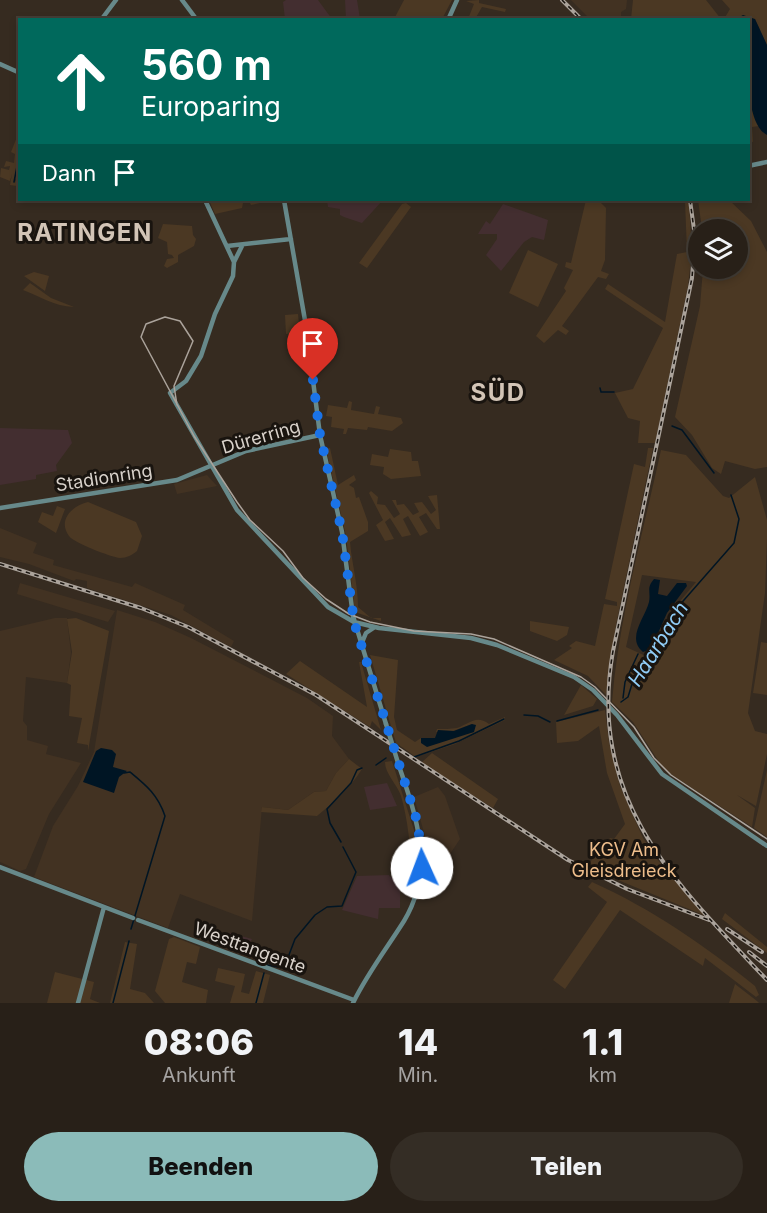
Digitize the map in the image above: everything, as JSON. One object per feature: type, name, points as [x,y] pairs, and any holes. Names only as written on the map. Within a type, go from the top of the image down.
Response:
[{"type":"main road","points":[[102,18],[116,0]]},
{"type":"main road","points":[[182,0],[196,18]]},
{"type":"main road","points":[[449,18],[457,0]]},
{"type":"main road","points":[[0,64],[18,72]]},
{"type":"main road","points":[[750,166],[767,162]]},
{"type":"main road","points":[[205,201],[234,262]]},
{"type":"main road","points":[[284,201],[306,326],[320,435],[342,532],[354,622],[420,836],[420,878],[405,920],[353,1002]]},
{"type":"main road","points":[[227,246],[291,239]]},
{"type":"main road","points":[[242,246],[234,262],[233,276],[215,314],[201,356],[186,381],[170,393],[239,513],[284,557],[317,597],[354,622],[375,627],[489,642],[584,682],[623,721],[662,774],[767,846]]},
{"type":"main road","name":"Dürerring","points":[[210,466],[253,449],[320,435]]},
{"type":"main road","name":"Stadionring","points":[[0,508],[177,480],[210,466]]},
{"type":"main road","points":[[361,645],[366,633],[375,627]]},
{"type":"main road","name":"Westtangente","points":[[0,867],[353,1002]]},
{"type":"main road","points":[[78,1003],[104,907]]},
{"type":"shaded area","points":[[286,0],[318,0],[331,18],[285,18],[283,2]]},
{"type":"shaded area","points":[[345,0],[357,0],[360,18],[346,18]]},
{"type":"shaded area","points":[[571,0],[627,0],[626,9],[621,12],[621,18],[589,18]]},
{"type":"shaded area","points":[[327,201],[382,201],[362,223],[340,215],[340,209],[328,207]]},
{"type":"shaded area","points":[[503,204],[548,220],[544,240],[532,237],[524,242],[501,271],[486,255],[497,239],[497,234],[478,234],[486,221],[490,224]]},
{"type":"shaded area","points":[[0,428],[68,430],[72,443],[56,465],[57,471],[36,475],[36,479],[0,485]]},
{"type":"shaded area","points":[[207,475],[217,486],[177,494],[174,484]]},
{"type":"shaded area","points":[[0,528],[37,543],[33,553],[54,560],[53,565],[132,587],[135,583],[185,605],[183,610],[234,641],[231,647],[171,615],[87,588],[87,581],[76,579],[74,581],[29,564],[0,557]]},
{"type":"shaded area","points":[[20,583],[115,611],[108,622],[17,594]]},
{"type":"shaded area","points":[[117,610],[155,622],[191,638],[307,698],[333,716],[332,736],[349,759],[336,773],[326,791],[314,792],[288,810],[262,807],[252,921],[180,894],[168,928],[34,877],[53,826],[78,786],[94,752]]},
{"type":"shaded area","points":[[55,618],[67,618],[71,653],[67,683],[26,677],[23,721],[27,726],[27,740],[48,746],[46,754],[81,763],[49,814],[26,869],[20,871],[0,862],[0,631]]},
{"type":"shaded area","points":[[387,783],[397,806],[370,810],[364,787]]},
{"type":"shaded area","points":[[438,787],[445,796],[460,839],[440,869],[428,873],[425,870],[425,836],[414,797]]},
{"type":"shaded area","points":[[357,876],[400,877],[400,908],[379,908],[378,919],[342,910]]},
{"type":"shaded area","points":[[230,933],[252,939],[244,953],[238,947],[237,951],[225,946]]},
{"type":"green space","points":[[404,0],[452,0],[443,18],[395,18]]},
{"type":"green space","points":[[479,0],[479,3],[506,9],[505,12],[482,7],[476,18],[468,18],[474,4],[466,1]]},
{"type":"green space","points":[[633,0],[706,0],[720,18],[631,18]]},
{"type":"green space","points":[[722,0],[767,0],[767,45],[755,19],[725,18],[730,9]]},
{"type":"green space","points":[[750,99],[759,126],[752,127],[753,142],[750,141]]},
{"type":"green space","points":[[18,134],[18,176],[15,180],[17,186],[10,185],[12,174],[10,181],[0,177],[1,168],[9,170],[10,166],[4,167],[6,161],[14,163],[15,154],[11,152]]},
{"type":"green space","points":[[209,201],[249,201],[243,203],[242,208],[215,214]]},
{"type":"green space","points":[[249,201],[269,201],[251,205]]},
{"type":"green space","points":[[586,201],[599,201],[606,208],[605,260],[601,271],[609,274],[606,279],[598,277],[562,326],[569,331],[566,335],[558,330],[544,343],[536,336],[566,291],[564,288],[573,270],[565,267],[566,262],[571,263]]},
{"type":"green space","points":[[685,201],[687,201],[690,219],[688,219],[688,286],[655,443],[638,443],[640,421],[628,418],[615,393],[633,389],[663,328],[605,289],[608,284],[665,322],[677,254],[687,252]]},
{"type":"green space","points":[[698,201],[730,201],[751,221],[767,252],[767,467],[755,469],[725,461],[721,474],[712,468],[692,435],[675,417],[700,306],[702,279],[748,279],[748,219],[701,219]]},
{"type":"green space","points":[[406,203],[411,207],[367,268],[359,263],[402,204]]},
{"type":"green space","points":[[163,224],[192,226],[196,239],[194,246],[178,255],[178,262],[167,268],[164,266],[167,259],[174,258],[168,254],[167,242],[158,238]]},
{"type":"green space","points":[[528,250],[558,264],[538,307],[509,293]]},
{"type":"green space","points":[[34,272],[49,276],[45,291],[24,276]]},
{"type":"green space","points":[[30,283],[51,298],[74,307],[54,303],[23,290]]},
{"type":"green space","points":[[298,314],[300,333],[286,334],[285,315]]},
{"type":"green space","points":[[349,401],[352,402],[351,410],[374,414],[376,406],[380,407],[378,414],[401,418],[403,423],[392,431],[368,427],[367,430],[348,428],[346,434],[343,434],[344,429],[331,427],[332,417],[326,416],[328,405],[347,408]]},
{"type":"green space","points":[[330,448],[338,485],[354,475],[356,480],[349,485],[354,488],[356,498],[359,497],[368,522],[368,531],[350,542],[358,607],[370,617],[355,612],[346,536],[326,449]]},
{"type":"green space","points":[[648,448],[653,448],[616,625],[606,695],[588,676],[554,660],[572,648],[569,646],[576,641],[595,646],[604,604],[617,606],[617,602],[605,599],[634,464],[645,467]]},
{"type":"green space","points":[[390,449],[411,452],[412,461],[418,461],[421,476],[391,479],[383,474],[384,467],[370,465],[372,454],[388,457]]},
{"type":"green space","points":[[661,450],[686,455],[723,496],[729,498],[755,477],[767,520],[765,593],[748,713],[755,731],[767,734],[767,754],[756,806],[737,795],[755,808],[752,827],[672,775],[661,765],[633,722],[612,702],[620,638],[632,575]],"holes":[[[642,575],[696,582],[671,612],[650,658],[626,647]]]},
{"type":"green space","points":[[371,491],[378,497],[377,504],[385,505],[394,518],[400,514],[392,500],[396,500],[397,505],[404,504],[413,515],[419,512],[414,503],[422,502],[431,514],[436,510],[428,496],[437,495],[440,529],[437,529],[426,513],[419,517],[428,532],[420,536],[408,516],[403,519],[411,535],[402,537],[390,518],[385,522],[394,539],[385,541],[376,525],[383,520],[369,493]]},
{"type":"green space","points":[[88,502],[136,522],[142,536],[137,551],[125,557],[115,557],[85,546],[69,536],[65,524],[68,514],[77,506]]},
{"type":"green space","points":[[57,506],[65,509],[56,533],[38,522],[42,512],[53,516]]},
{"type":"green space","points":[[76,618],[109,631],[88,751],[88,745],[77,743],[82,718],[69,716],[71,685],[67,683],[72,652],[67,619]]},
{"type":"green space","points":[[530,621],[569,627],[567,635],[557,641],[530,631]]},
{"type":"green space","points":[[761,642],[767,643],[767,695],[753,693]]},
{"type":"green space","points":[[370,655],[398,660],[394,717],[397,730],[415,742],[421,738],[421,743],[474,732],[472,724],[453,731],[436,732],[437,729],[457,728],[476,720],[489,724],[505,717],[505,720],[455,744],[416,757],[396,743]]},
{"type":"green space","points":[[300,661],[367,707],[359,662],[361,662],[381,730],[372,721],[370,727],[286,674]]},
{"type":"green space","points":[[581,685],[597,699],[593,706],[564,715]]},
{"type":"green space","name":"KGV Am Gleisdreieck","points":[[605,710],[609,742],[620,786],[643,838],[657,859],[706,916],[586,867],[610,838],[614,839],[625,824],[607,773],[599,726],[578,741],[557,743],[556,722]]},
{"type":"green space","points":[[432,753],[498,799],[493,808],[421,763]]},
{"type":"green space","points":[[349,759],[362,769],[341,794],[317,816],[261,812],[262,807],[288,810],[314,792],[326,791],[336,773]]},
{"type":"green space","points":[[392,761],[414,830],[416,871],[412,870],[407,823],[401,796],[389,775],[385,762]]},
{"type":"green space","points":[[767,770],[767,837],[754,828]]},
{"type":"green space","points":[[592,882],[636,904],[697,942],[755,986],[759,995],[756,997],[705,958],[703,966],[620,910],[565,989],[553,980],[607,902],[588,887]]},
{"type":"green space","points":[[725,913],[767,947],[767,953],[722,919]]},
{"type":"green space","points":[[174,937],[200,947],[196,964],[187,962],[182,982],[208,990],[206,1003],[165,1003],[155,991],[169,939]]},
{"type":"green space","points":[[125,942],[137,944],[130,989],[145,993],[154,1003],[110,1003]]},
{"type":"green space","points":[[218,968],[245,974],[241,992],[249,994],[256,971],[270,975],[263,1003],[230,1003],[235,986],[215,981]]},
{"type":"green space","points":[[55,972],[94,982],[90,999],[100,1003],[47,1003]]},
{"type":"green space","points":[[735,984],[757,1001],[759,1003],[729,1003]]},
{"type":"water","points":[[743,15],[755,19],[767,45],[767,135],[759,128],[753,115],[750,99],[750,18],[738,18]]},
{"type":"water","points":[[654,579],[660,580],[658,594],[667,596],[677,583],[686,583],[687,586],[667,613],[651,649],[643,652],[636,641],[636,634],[649,602],[649,588]]},
{"type":"water","points":[[472,724],[476,725],[474,732],[427,747],[421,743],[421,738],[435,738],[438,730],[454,731]]},
{"type":"water","points":[[101,748],[112,750],[116,754],[113,767],[127,771],[119,777],[114,793],[83,782],[96,751]]},
{"type":"waterway","points":[[14,182],[18,161]]},
{"type":"waterway","name":"Haarbach","points":[[600,388],[601,392],[614,392]]},
{"type":"waterway","name":"Haarbach","points":[[672,426],[682,430],[714,473]]},
{"type":"waterway","name":"Haarbach","points":[[621,702],[628,697],[632,684],[640,680],[651,662],[677,608],[734,543],[739,519],[731,495]]},
{"type":"waterway","points":[[623,698],[625,682],[638,654]]},
{"type":"waterway","name":"Haarbach","points":[[557,721],[598,710]]},
{"type":"waterway","name":"Haarbach","points":[[524,715],[538,716],[550,722]]},
{"type":"waterway","name":"Haarbach","points":[[414,757],[459,741],[504,719]]},
{"type":"waterway","name":"Haarbach","points":[[376,765],[386,758]]},
{"type":"waterway","name":"Haarbach","points":[[341,842],[330,823],[327,809],[351,783],[357,770],[362,768]]},
{"type":"waterway","points":[[124,773],[130,772],[147,787],[159,802],[165,816],[131,929]]},
{"type":"waterway","name":"Haarbach","points":[[267,965],[284,968],[295,939],[315,915],[327,907],[342,906],[356,872],[343,847]]},
{"type":"waterway","points":[[113,1003],[129,941]]},
{"type":"waterway","name":"Haarbach","points":[[256,1003],[264,973]]},
{"type":"tram line","points":[[177,405],[174,386],[193,341],[180,321],[165,317],[146,324],[141,337],[194,436],[250,520],[283,551],[303,578],[326,599],[349,614],[370,622],[414,631],[471,634],[494,639],[581,677],[595,687],[634,727],[654,758],[671,775],[767,839]]},
{"type":"railway","points":[[562,0],[580,18]]},
{"type":"railway","points":[[690,201],[695,237],[692,278],[613,651],[608,704],[613,751],[626,794],[645,834],[671,872],[700,908],[767,980]]},
{"type":"railway","points":[[0,564],[141,608],[188,627],[316,695],[568,860],[627,889],[709,920]]},
{"type":"railway","points":[[727,929],[762,952]]},
{"type":"railway","points":[[749,952],[767,966]]},
{"type":"district","name":"RATINGEN","points":[[85,233]]},
{"type":"district","name":"SÜD","points":[[498,393]]},
{"type":"route","points":[[313,380],[320,435],[342,532],[354,622],[418,824],[422,847],[422,868]]}]
